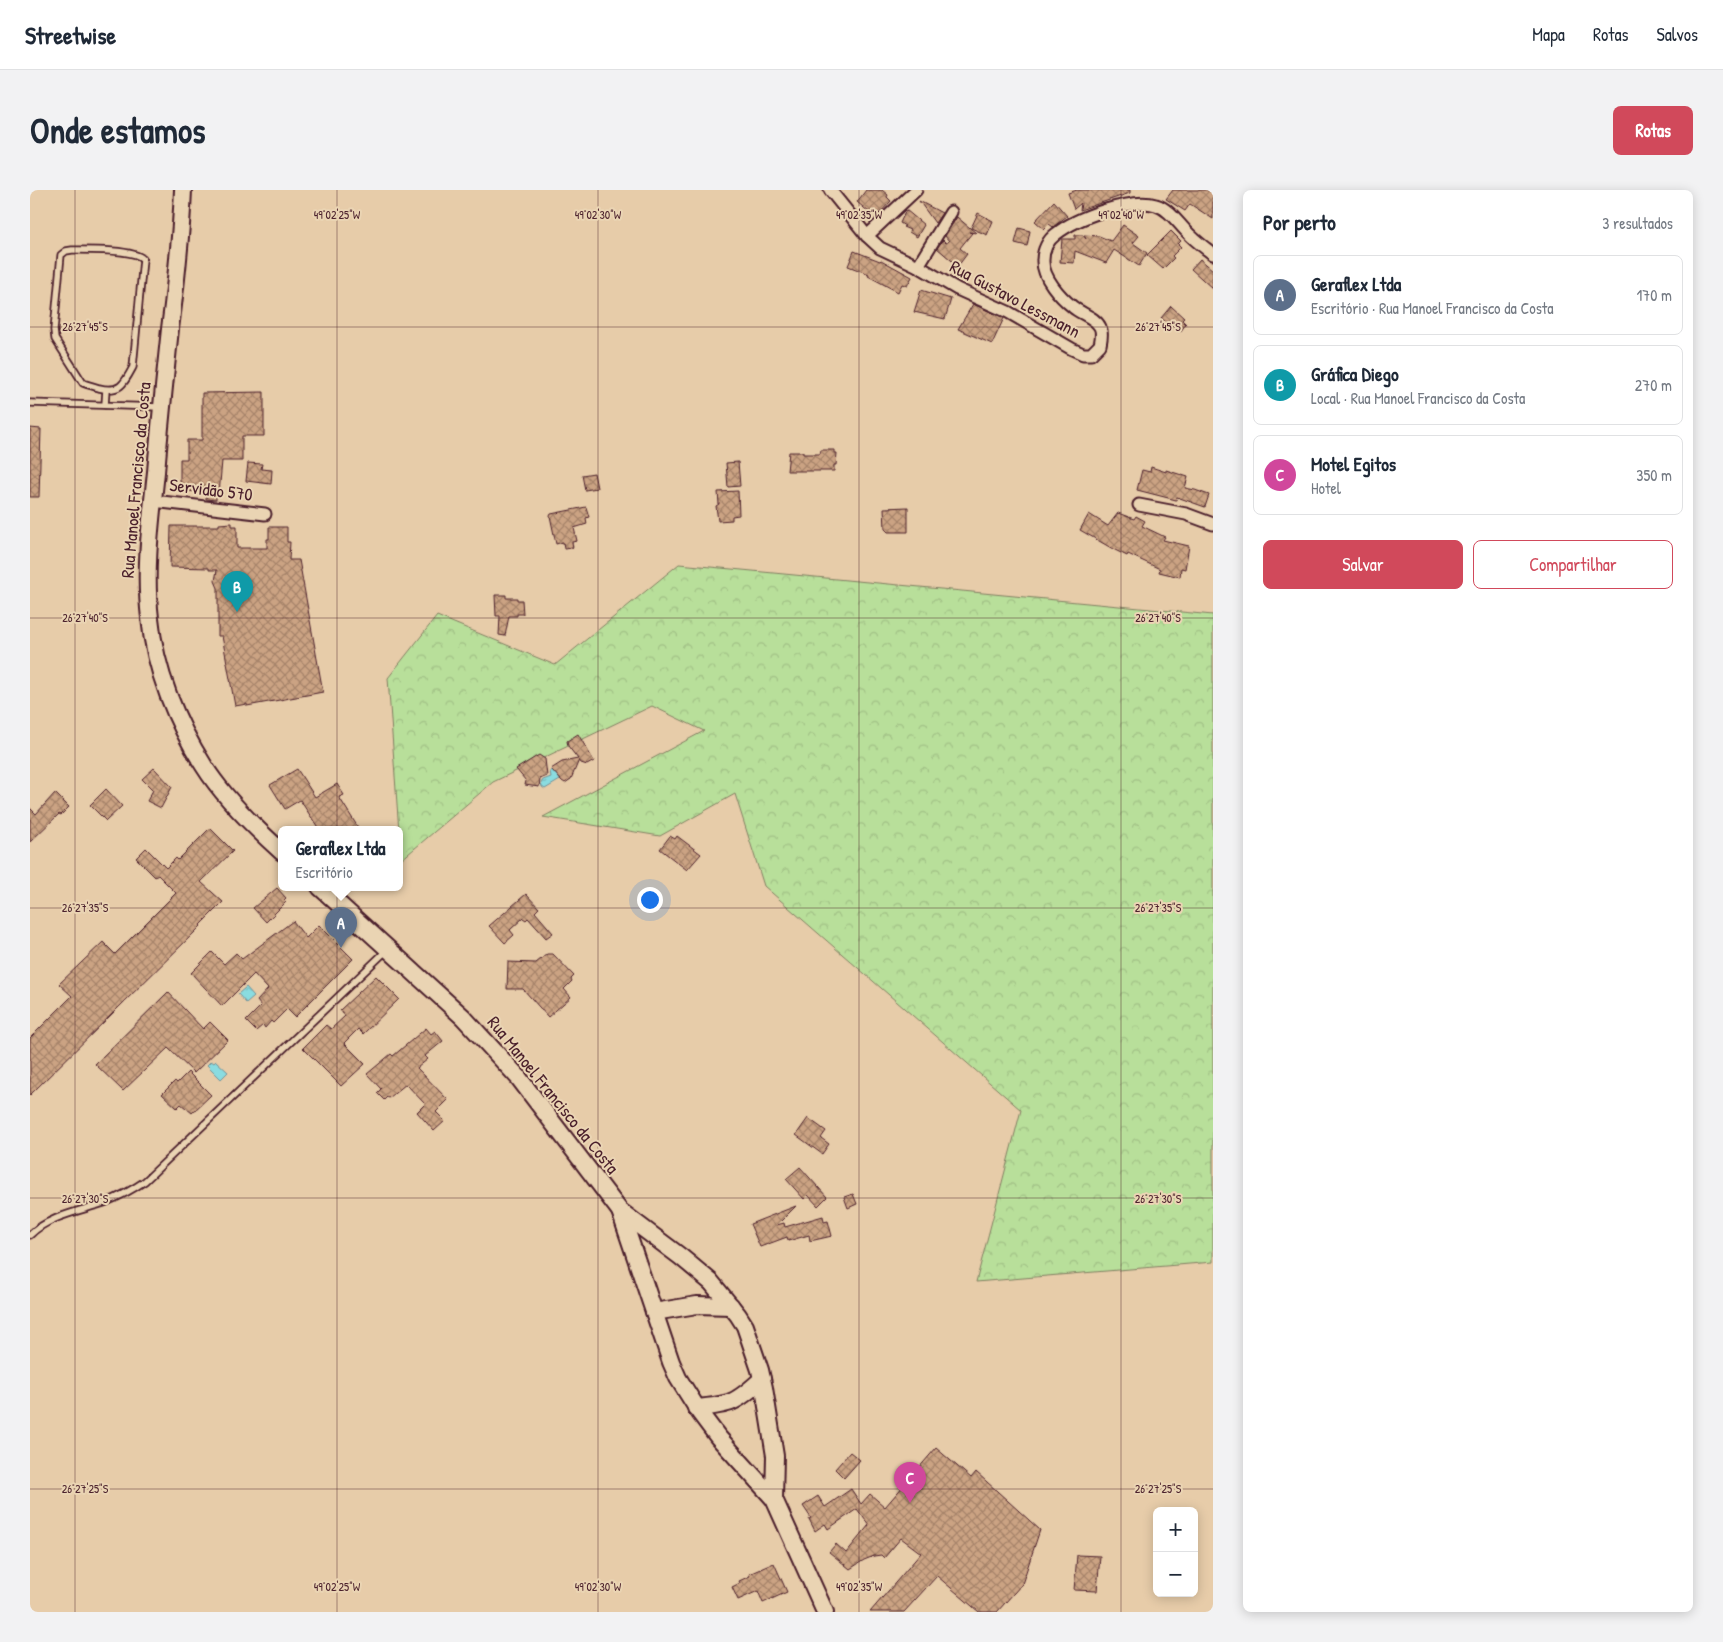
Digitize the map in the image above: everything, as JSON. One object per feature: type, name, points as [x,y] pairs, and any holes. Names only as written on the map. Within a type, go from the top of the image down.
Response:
[{"type":"main road","name":"Rua Manoel Francisco da Costa","points":[[183,190],[179,249],[148,562],[150,620],[164,683],[177,717],[204,767],[227,796],[258,830],[278,848]]},
{"type":"main road","name":"Rua Manoel Francisco da Costa","points":[[324,891],[463,1017],[499,1055],[518,1077],[620,1211],[711,1282],[732,1306],[745,1326],[762,1379],[775,1456],[774,1500]]},
{"type":"main road","name":"Rua Manoel Francisco da Costa","points":[[620,1211],[678,1378],[696,1408],[718,1437],[774,1500],[825,1612]]},
{"type":"main road","points":[[654,1312],[697,1305],[732,1306]]},
{"type":"main road","points":[[696,1408],[719,1406],[736,1401],[762,1379]]},
{"type":"street","name":"Rua Gustavo Lessmann","points":[[830,190],[867,236],[880,248],[918,266],[957,289],[1008,312],[1072,350],[1083,354],[1091,354],[1100,345],[1102,338],[1100,326],[1073,307],[1046,275],[1043,261],[1046,245],[1056,234],[1088,216],[1126,204],[1145,202],[1165,209],[1190,235],[1213,254]]},
{"type":"street","points":[[867,236],[916,190]]},
{"type":"street","points":[[918,266],[950,212]]},
{"type":"street","name":"Servidão 570","points":[[153,501],[265,514]]},
{"type":"street","points":[[1139,506],[1186,514],[1213,524]]},
{"type":"lane","points":[[66,251],[117,252],[139,255],[143,259],[133,367],[126,380],[118,389],[106,390],[83,383],[55,339],[54,330],[61,255],[66,251]]},
{"type":"lane","points":[[105,405],[106,390]]},
{"type":"lane","points":[[30,403],[162,406]]},
{"type":"lane","points":[[30,1235],[36,1229],[63,1216],[106,1202],[128,1192],[145,1180],[389,949]]},
{"type":"green space","points":[[679,564],[1213,615],[1213,1262],[976,1282],[1021,1110],[764,886],[735,794],[660,836],[543,817],[704,731],[652,706],[493,782],[403,858],[403,826],[399,826],[388,678],[437,616],[555,665]]},
{"type":"water","points":[[553,769],[560,780],[545,789],[541,783],[543,780],[551,777],[550,771]]},
{"type":"water","points":[[246,987],[254,996],[246,1003],[238,994]]},
{"type":"water","points":[[211,1061],[214,1063],[216,1061],[228,1072],[221,1079],[207,1065]]},
{"type":"building","points":[[866,190],[882,190],[891,201],[879,214],[873,210],[870,213],[857,202]]},
{"type":"building","points":[[1077,190],[1130,190],[1130,193],[1080,210],[1081,203],[1074,209],[1068,193]]},
{"type":"building","points":[[1173,190],[1213,190],[1213,219],[1190,204],[1185,211],[1166,199]]},
{"type":"building","points":[[919,201],[942,213],[935,223]]},
{"type":"building","points":[[1054,201],[1067,216],[1053,227],[1049,224],[1044,229],[1035,221]]},
{"type":"building","points":[[906,210],[924,225],[917,237],[900,223]]},
{"type":"building","points":[[978,213],[993,221],[987,235],[971,228]]},
{"type":"building","points":[[957,217],[976,233],[969,232],[972,233],[960,248],[967,254],[958,266],[937,248],[943,240],[946,243],[949,241],[945,236]]},
{"type":"building","points":[[1123,225],[1139,236],[1133,243],[1147,253],[1139,266],[1114,250],[1106,263],[1075,251],[1074,263],[1060,262],[1062,239],[1075,239],[1075,235],[1083,235],[1086,239],[1084,235],[1099,236],[1111,241]]},
{"type":"building","points":[[1019,228],[1030,231],[1027,246],[1015,243]]},
{"type":"building","points":[[1171,231],[1181,241],[1178,244],[1181,247],[1172,256],[1174,258],[1163,269],[1147,255]]},
{"type":"building","points":[[854,251],[881,260],[912,277],[907,286],[902,284],[898,292],[868,276],[869,274],[848,266]]},
{"type":"building","points":[[1200,259],[1213,270],[1213,289],[1191,269]]},
{"type":"building","points":[[921,290],[951,299],[945,319],[914,312]]},
{"type":"building","points":[[973,304],[1004,318],[992,344],[958,329]]},
{"type":"building","points":[[1171,306],[1184,318],[1182,320],[1186,324],[1180,332],[1161,318]]},
{"type":"building","points":[[264,392],[264,436],[242,436],[242,461],[222,461],[219,494],[216,494],[216,500],[206,499],[206,492],[180,491],[180,459],[187,459],[187,440],[202,440],[202,393]]},
{"type":"building","points":[[30,428],[41,429],[39,497],[30,497]]},
{"type":"building","points":[[821,450],[834,450],[834,453],[837,453],[834,471],[787,471],[789,452],[820,454]]},
{"type":"building","points":[[738,462],[740,486],[728,487],[726,463]]},
{"type":"building","points":[[248,463],[262,464],[261,469],[272,470],[271,484],[246,481]]},
{"type":"building","points":[[1151,467],[1188,477],[1185,488],[1209,495],[1205,507],[1177,497],[1176,500],[1137,490],[1142,470],[1150,472]]},
{"type":"building","points":[[594,473],[597,488],[585,490],[582,475]]},
{"type":"building","points":[[738,491],[739,515],[732,516],[732,520],[718,521],[716,506],[719,504],[718,492]]},
{"type":"building","points":[[586,507],[589,517],[586,518],[587,524],[574,528],[577,541],[572,542],[573,548],[564,549],[563,542],[556,544],[551,514]]},
{"type":"building","points":[[908,507],[908,532],[888,532],[885,529],[884,508]]},
{"type":"building","points":[[1118,513],[1134,519],[1136,516],[1145,521],[1142,526],[1165,537],[1163,540],[1189,546],[1185,569],[1181,568],[1180,577],[1159,572],[1160,569],[1128,554],[1127,556],[1080,530],[1089,514],[1108,526]]},
{"type":"building","points":[[232,523],[232,526],[237,526],[237,548],[267,548],[269,527],[287,527],[287,542],[290,542],[289,560],[299,560],[323,692],[247,706],[247,704],[235,706],[222,636],[218,636],[218,588],[215,581],[217,570],[170,567],[171,526],[219,526],[219,524]]},
{"type":"building","points":[[495,595],[506,595],[506,598],[522,600],[523,614],[509,616],[505,636],[499,635],[500,616],[496,616]]},
{"type":"building","points":[[578,734],[594,761],[587,765],[579,760],[571,779],[565,783],[551,769],[562,762],[578,759],[568,746],[567,741]]},
{"type":"building","points":[[539,755],[545,759],[547,776],[540,779],[539,787],[525,785],[526,781],[516,769]]},
{"type":"building","points":[[154,768],[172,787],[161,808],[147,801],[153,790],[142,779]]},
{"type":"building","points":[[297,769],[315,797],[337,784],[344,795],[339,797],[357,826],[317,826],[300,800],[285,809],[270,785]]},
{"type":"building","points":[[106,789],[122,806],[106,821],[90,805]]},
{"type":"building","points":[[55,793],[69,807],[30,842],[30,808],[36,814]]},
{"type":"building","points":[[210,828],[233,851],[201,882],[223,902],[30,1095],[30,1038],[72,996],[59,984],[103,942],[115,954],[176,893],[158,875],[155,877],[136,858],[146,848],[166,868],[176,858],[178,860]]},
{"type":"building","points":[[670,836],[675,839],[677,836],[701,854],[687,870],[660,849]]},
{"type":"building","points":[[277,888],[286,898],[284,900],[286,902],[266,922],[253,908]]},
{"type":"building","points":[[526,894],[539,908],[535,912],[553,933],[546,938],[528,918],[526,920],[523,918],[510,930],[514,935],[505,943],[489,926]]},
{"type":"building","points":[[293,921],[306,938],[319,925],[353,959],[295,1017],[287,1009],[273,1023],[271,1021],[265,1028],[263,1025],[256,1031],[246,1021],[261,1006],[257,1001],[268,989],[254,974],[222,1006],[191,973],[212,952],[224,964],[236,953],[242,959]]},
{"type":"building","points":[[547,954],[553,954],[574,976],[564,989],[571,997],[548,1017],[523,989],[507,989],[508,962],[536,963]]},
{"type":"building","points":[[376,976],[399,999],[363,1034],[358,1029],[344,1043],[365,1064],[341,1086],[303,1048],[326,1025],[331,1029],[345,1016],[340,1010]]},
{"type":"building","points":[[168,992],[203,1029],[210,1022],[228,1040],[194,1073],[168,1048],[123,1091],[95,1064]]},
{"type":"building","points":[[426,1028],[431,1034],[435,1031],[443,1041],[425,1056],[428,1059],[417,1068],[448,1100],[436,1112],[445,1121],[434,1131],[417,1112],[425,1104],[406,1084],[384,1100],[377,1093],[381,1089],[367,1074],[391,1054],[393,1056]]},
{"type":"building","points":[[188,1072],[211,1095],[192,1113],[181,1104],[177,1108],[162,1094],[175,1081],[177,1083]]},
{"type":"building","points":[[808,1118],[826,1131],[821,1138],[829,1144],[822,1154],[796,1135]]},
{"type":"building","points":[[800,1167],[827,1197],[818,1206],[808,1195],[804,1199],[786,1179]]},
{"type":"building","points":[[853,1194],[857,1204],[848,1208],[844,1197]]},
{"type":"building","points":[[796,1206],[777,1225],[784,1223],[785,1227],[823,1216],[824,1222],[828,1221],[832,1236],[810,1241],[809,1235],[788,1241],[787,1237],[760,1247],[750,1224]]},
{"type":"building","points":[[936,1448],[971,1478],[976,1472],[1040,1530],[1022,1584],[997,1612],[979,1612],[937,1576],[904,1612],[870,1612],[921,1553],[901,1538],[884,1558],[881,1555],[874,1556],[850,1569],[829,1552],[836,1544],[846,1553],[869,1525],[857,1509],[828,1529],[825,1524],[815,1531],[809,1519],[811,1518],[803,1506],[818,1496],[825,1507],[851,1489],[861,1504],[870,1494],[885,1507]]},
{"type":"building","points":[[850,1452],[860,1460],[844,1478],[835,1469]]},
{"type":"building","points":[[1077,1555],[1100,1556],[1097,1591],[1074,1590]]},
{"type":"building","points":[[774,1563],[787,1592],[763,1603],[758,1591],[738,1600],[732,1587],[750,1576],[749,1574]]},
{"type":"place","name":"Gráfica Diego","points":[[237,612]]},
{"type":"place","name":"Geraflex Ltda","points":[[341,948]]},
{"type":"place","name":"Motel Egitos","points":[[910,1503]]}]
